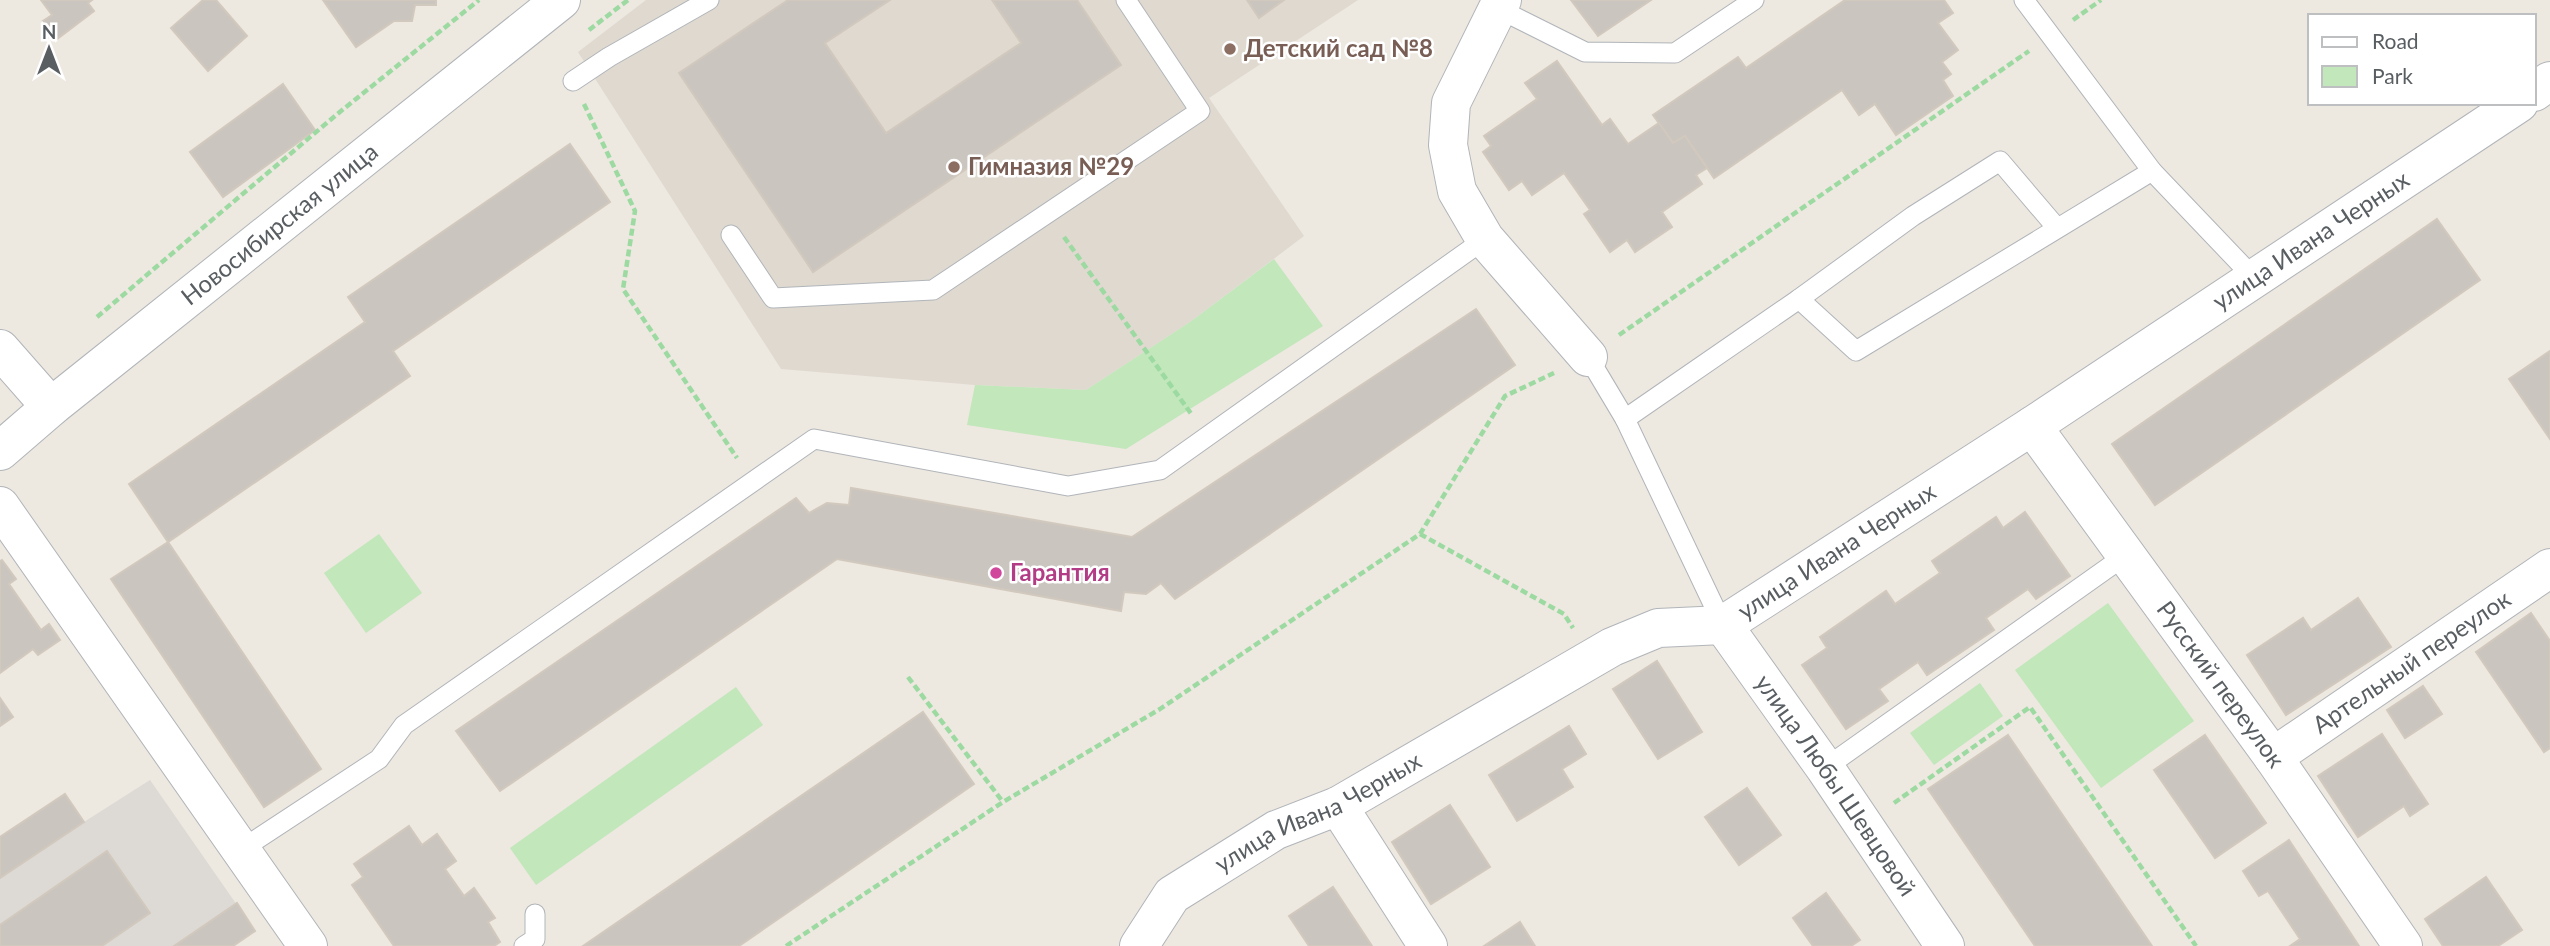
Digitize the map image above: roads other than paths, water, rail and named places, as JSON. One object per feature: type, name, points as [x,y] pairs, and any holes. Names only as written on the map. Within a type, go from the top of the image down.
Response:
[{"type":"street","name":"Новосибирская улица","points":[[0,451],[51,407],[561,0]]},
{"type":"street","points":[[1499,4],[1451,103],[1448,145],[1457,191],[1485,239],[1588,357]]},
{"type":"street","name":"улица Ивана Черных","points":[[1139,946],[1172,895],[1276,830],[1338,806],[1612,647],[1658,628],[1723,625],[2032,426],[2516,105]]},
{"type":"street","points":[[0,349],[51,407]]},
{"type":"street","name":"Русский переулок","points":[[2032,426],[2273,757],[2403,946]]},
{"type":"street","points":[[0,506],[308,946]]},
{"type":"street","name":"Артельный переулок","points":[[2273,757],[2549,572]]},
{"type":"street","name":"улица Любы Шевцовой","points":[[1723,625],[1825,768],[1945,946]]},
{"type":"street","points":[[1338,806],[1428,946]]},
{"type":"lane","points":[[573,81],[609,57],[709,0]]},
{"type":"lane","points":[[731,234],[774,298],[933,290],[1200,111],[1126,0]]},
{"type":"lane","points":[[1499,4],[1585,52],[1675,54],[1754,0]]},
{"type":"lane","points":[[2024,0],[2049,37],[2152,171],[2255,279]]},
{"type":"lane","points":[[1625,419],[1799,299],[1913,216],[2000,161],[2057,228]]},
{"type":"lane","points":[[1799,299],[1856,351],[2152,171]]},
{"type":"lane","points":[[242,849],[379,759],[404,725],[814,439],[1068,486],[1160,470],[1485,239]]},
{"type":"lane","points":[[1588,357],[1625,419],[1723,625]]},
{"type":"lane","points":[[1825,768],[2126,555]]},
{"type":"lane","points":[[524,946],[535,939],[535,914]]},
{"type":"place","name":"Детский сад №8","points":[[1230,49]]},
{"type":"place","name":"Гимназия №29","points":[[954,167]]},
{"type":"place","name":"Гарантия","points":[[996,573]]}]
